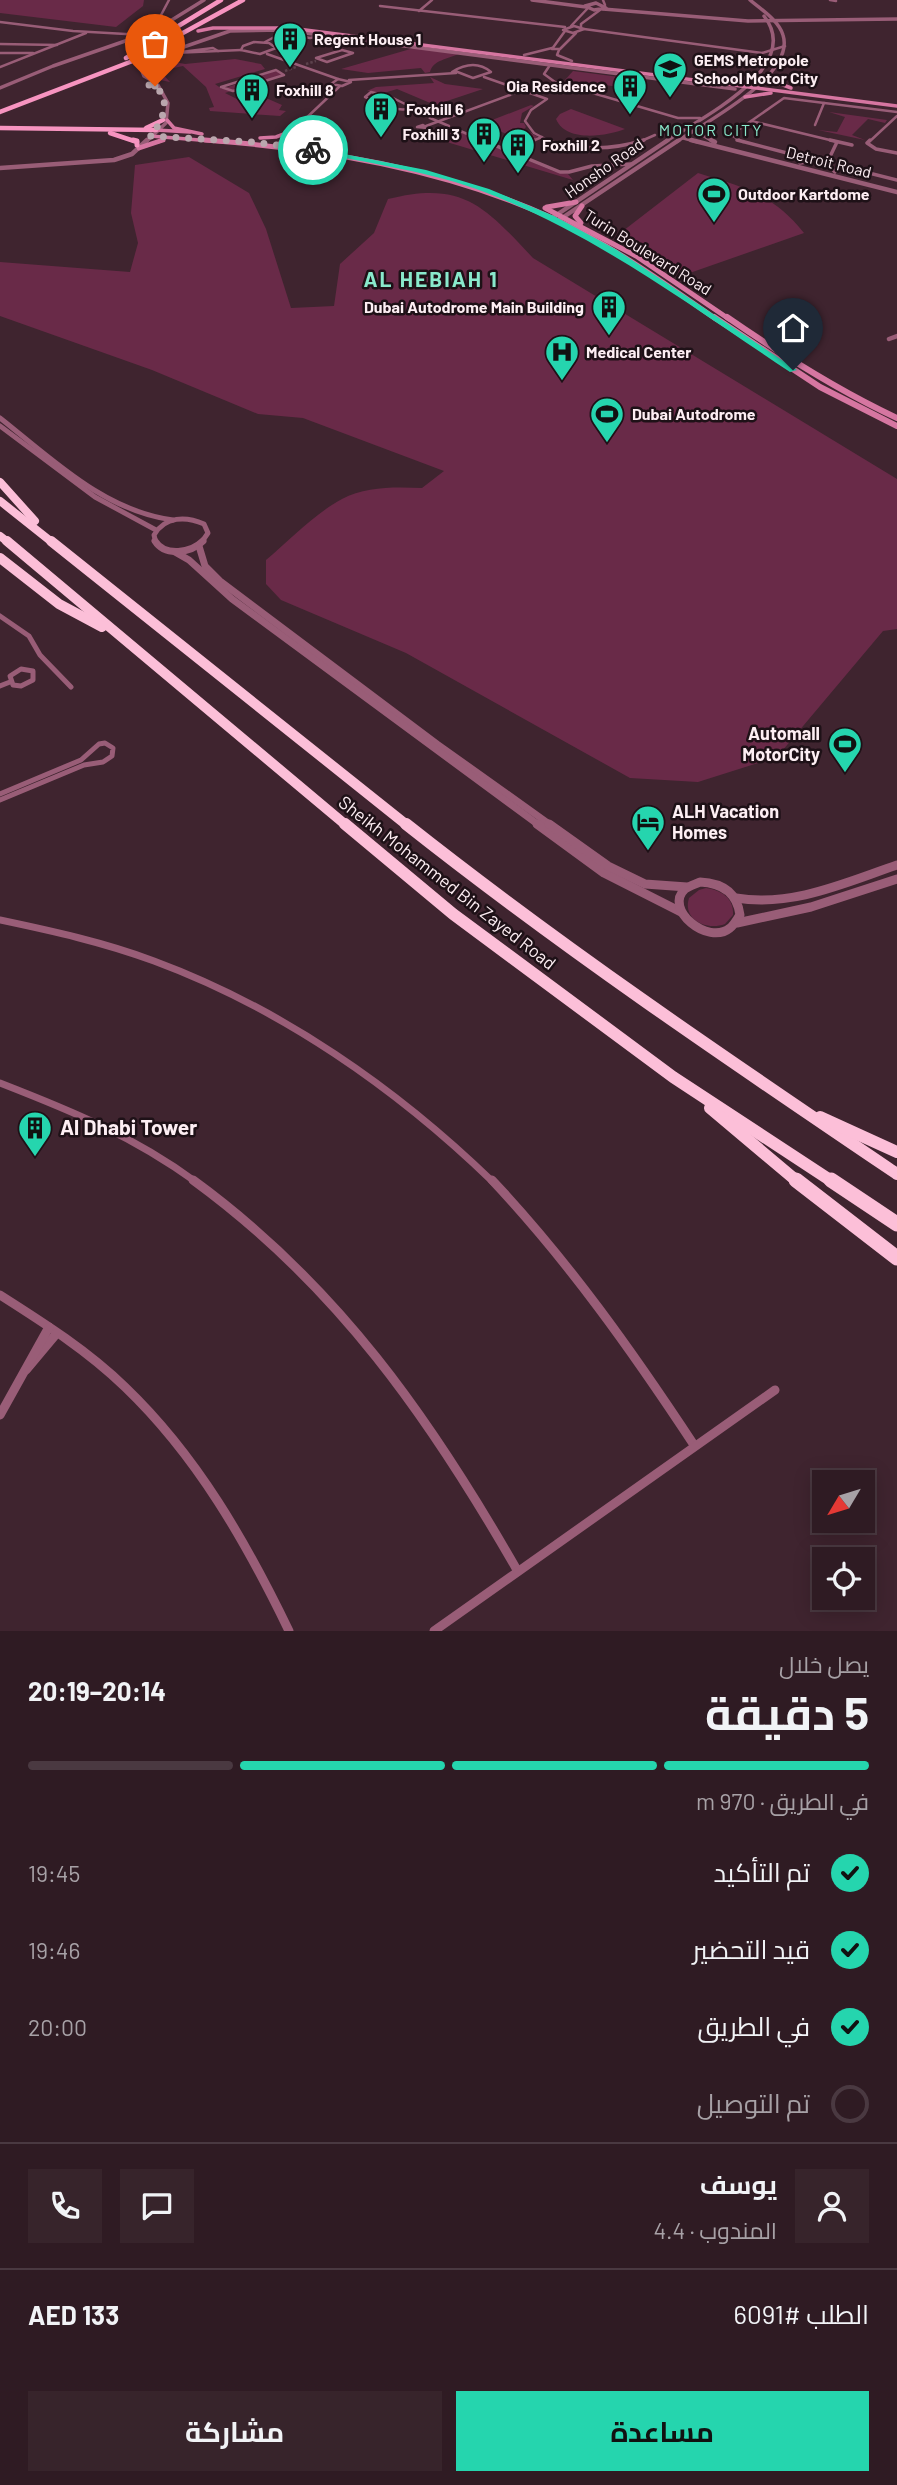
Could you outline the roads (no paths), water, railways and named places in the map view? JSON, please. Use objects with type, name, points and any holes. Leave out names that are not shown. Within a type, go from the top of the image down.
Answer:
[{"type":"highway","points":[[0,482],[45,534]]},
{"type":"highway","name":"Sheikh Mohammed Bin Zayed Road","points":[[0,501],[45,534],[485,887],[607,977],[897,1174]]},
{"type":"highway","name":"Sheikh Mohammed Bin Zayed Road","points":[[0,536],[443,906],[576,1008],[673,1077],[897,1224]]},
{"type":"highway","points":[[0,558],[59,604],[119,636]]},
{"type":"highway","points":[[673,1077],[798,1183],[897,1258]]},
{"type":"highway","points":[[792,1104],[897,1152]]},
{"type":"main road","points":[[128,60],[160,36],[220,0]]},
{"type":"main road","points":[[128,60],[234,0]]},
{"type":"main road","points":[[0,112],[128,60],[245,1]]},
{"type":"main road","points":[[0,106],[128,60],[156,53],[217,20],[245,1]]},
{"type":"main road","points":[[217,20],[227,27],[286,27],[722,81],[759,76]]},
{"type":"main road","points":[[154,30],[181,23]]},
{"type":"main road","points":[[198,31],[290,24],[897,104]]},
{"type":"main road","points":[[160,36],[166,26]]},
{"type":"main road","points":[[770,75],[778,83],[794,91]]},
{"type":"main road","points":[[722,81],[736,92]]},
{"type":"main road","points":[[745,97],[794,91]]},
{"type":"main road","points":[[0,130],[135,129],[154,126],[165,120],[174,128],[202,134]]},
{"type":"main road","points":[[135,129],[155,133]]},
{"type":"main road","points":[[0,130],[202,134]]},
{"type":"main road","points":[[254,138],[274,138],[289,132]]},
{"type":"main road","points":[[297,132],[296,139],[309,149]]},
{"type":"main road","points":[[110,133],[135,139],[138,147],[160,141],[191,138]]},
{"type":"main road","name":"Turin Boulevard Road","points":[[155,133],[191,138],[282,143]]},
{"type":"main road","name":"Turin Boulevard Road","points":[[202,134],[254,138],[424,171],[585,227],[621,247],[807,372],[849,396],[897,418]]},
{"type":"main road","name":"Turin Boulevard Road","points":[[309,149],[378,156],[462,178],[539,206],[601,243],[793,370],[844,401],[897,426]]},
{"type":"main road","points":[[352,157],[377,159],[378,156]]},
{"type":"main road","points":[[539,206],[559,207],[576,202]]},
{"type":"main road","points":[[582,206],[576,218],[585,227]]},
{"type":"main road","points":[[631,270],[639,268]]},
{"type":"main road","points":[[728,327],[740,327]]},
{"type":"main road","points":[[793,370],[802,374],[807,372]]},
{"type":"street","points":[[140,25],[159,18],[169,0]]},
{"type":"street","points":[[166,26],[204,0]]},
{"type":"street","points":[[419,11],[432,0]]},
{"type":"street","points":[[532,0],[772,20]]},
{"type":"street","points":[[553,0],[589,6]]},
{"type":"street","points":[[552,48],[565,29],[589,6],[602,0],[603,7]]},
{"type":"street","points":[[750,0],[779,16],[801,20]]},
{"type":"street","points":[[827,1],[836,1]]},
{"type":"street","points":[[744,2],[757,13],[772,20]]},
{"type":"street","points":[[380,6],[554,27],[576,33]]},
{"type":"street","points":[[582,30],[581,24],[603,7],[748,21],[766,24],[774,30]]},
{"type":"street","points":[[571,26],[596,32],[759,53],[772,52],[785,46],[782,29],[764,10]]},
{"type":"street","points":[[742,18],[757,13]]},
{"type":"street","points":[[748,21],[897,18]]},
{"type":"street","points":[[772,20],[774,30]]},
{"type":"street","points":[[782,29],[787,24],[801,20]]},
{"type":"street","points":[[0,22],[87,32],[145,35]]},
{"type":"street","points":[[0,88],[47,68],[138,38],[154,30]]},
{"type":"street","points":[[0,167],[114,160],[127,156],[155,133],[165,120],[168,103],[143,74],[144,69],[169,52],[232,31],[282,30],[485,56],[736,92],[745,97]]},
{"type":"street","points":[[572,61],[557,55],[576,33],[582,30]]},
{"type":"street","name":"Honsho Road","points":[[558,217],[736,92],[750,85],[759,76],[776,43],[774,30]]},
{"type":"street","points":[[0,67],[87,32]]},
{"type":"street","points":[[241,50],[246,44],[264,42],[282,33],[308,38],[323,36]]},
{"type":"street","points":[[118,34],[138,38]]},
{"type":"street","points":[[264,42],[276,47],[272,53]]},
{"type":"street","points":[[0,44],[59,45]]},
{"type":"street","name":"Honsho Road","points":[[558,217],[582,206],[760,86],[770,75],[785,46]]},
{"type":"street","points":[[218,51],[213,48],[173,53],[178,55],[234,50],[251,54],[272,53],[331,79],[350,81],[455,72],[468,78],[487,77],[547,99],[526,117],[530,129],[542,137],[573,146],[607,148],[636,144],[655,135]]},
{"type":"street","points":[[524,55],[552,48],[559,50]]},
{"type":"street","points":[[340,50],[353,53],[328,61],[318,60],[316,58],[340,50]]},
{"type":"street","points":[[0,53],[38,53]]},
{"type":"street","points":[[477,65],[485,56]]},
{"type":"street","points":[[296,67],[306,64]]},
{"type":"street","points":[[455,72],[460,66],[477,65],[491,69],[487,77]]},
{"type":"street","points":[[550,65],[544,74],[555,82],[678,118],[700,118]]},
{"type":"street","points":[[274,70],[283,71],[284,75],[233,91],[221,87],[274,70]]},
{"type":"street","points":[[331,79],[331,84],[336,87]]},
{"type":"street","points":[[282,143],[297,132],[336,87],[350,81]]},
{"type":"street","points":[[411,110],[411,105],[380,93],[371,92],[365,96],[395,110],[411,110],[416,113]]},
{"type":"street","points":[[411,131],[419,128],[418,126],[426,126],[510,95]]},
{"type":"street","points":[[810,159],[732,138],[733,134],[783,99],[897,114]]},
{"type":"street","points":[[815,125],[824,103]]},
{"type":"street","points":[[282,143],[303,117],[313,111]]},
{"type":"street","points":[[897,114],[862,146],[897,153]]},
{"type":"street","points":[[303,117],[309,118]]},
{"type":"street","points":[[430,118],[449,126]]},
{"type":"street","points":[[751,121],[852,145]]},
{"type":"street","points":[[707,122],[701,134],[714,144]]},
{"type":"street","points":[[458,130],[565,173],[572,174],[588,167],[614,169],[632,164]]},
{"type":"street","name":"Detroit Road","points":[[676,134],[897,190]]},
{"type":"street","points":[[508,150],[542,137]]},
{"type":"street","points":[[867,141],[876,149]]},
{"type":"street","points":[[835,172],[828,165],[837,142]]},
{"type":"street","points":[[670,147],[690,143],[714,144]]},
{"type":"street","name":"Detroit Road","points":[[714,144],[800,163],[897,190]]},
{"type":"street","points":[[800,163],[829,159]]},
{"type":"street","points":[[844,161],[841,165],[845,167],[895,179],[897,174]]},
{"type":"street","points":[[604,168],[611,173],[611,178]]},
{"type":"street","points":[[889,339],[897,336]]},
{"type":"street","points":[[0,418],[120,506],[152,519],[192,519],[204,524],[207,537],[199,546],[175,552]]},
{"type":"street","points":[[0,426],[95,497],[156,530]]},
{"type":"street","points":[[173,520],[156,530],[156,545],[190,560],[225,594],[613,880],[667,903],[681,912],[691,925],[707,932],[724,932],[737,923],[811,906],[897,879]]},
{"type":"street","points":[[199,546],[200,560],[226,586],[437,744],[608,866],[645,884],[687,887],[700,882],[715,883],[736,898],[740,907],[737,923]]},
{"type":"street","points":[[0,615],[29,636],[40,655],[71,687]]},
{"type":"street","points":[[0,686],[10,682]]},
{"type":"street","points":[[0,794],[44,778],[81,760],[99,744],[105,743],[113,748],[112,756],[108,759],[84,765],[0,800]]},
{"type":"street","points":[[736,898],[760,902],[792,899],[897,865]]},
{"type":"street","points":[[681,912],[680,896],[687,887]]},
{"type":"street","points":[[0,920],[34,925],[195,978],[314,1040],[392,1093],[470,1157],[545,1238],[622,1334],[694,1445]]},
{"type":"street","points":[[0,1083],[66,1106],[164,1157],[225,1202],[294,1262],[346,1316],[404,1389],[462,1474],[517,1570]]},
{"type":"street","points":[[0,1295],[93,1359],[122,1385],[177,1446],[229,1519],[289,1631]]},
{"type":"street","points":[[0,1415],[22,1374],[53,1330]]},
{"type":"street","points":[[434,1631],[775,1390]]},
{"type":"tunnel","points":[[306,64],[316,61]]},
{"type":"tunnel","points":[[285,71],[296,67]]},
{"type":"tunnel","points":[[510,95],[520,91]]},
{"type":"tunnel","points":[[420,114],[430,118]]},
{"type":"place","name":"Regent House 1","points":[[290,69]]},
{"type":"place","name":"GEMS Metropole School Motor City","points":[[670,99]]},
{"type":"place","name":"Oia Residence","points":[[630,116]]},
{"type":"place","name":"Foxhill 8","points":[[252,120]]},
{"type":"place","name":"Foxhill 6","points":[[381,139]]},
{"type":"place","name":"Foxhill 3","points":[[484,164]]},
{"type":"place","name":"Foxhill 2","points":[[518,175]]},
{"type":"place","name":"Outdoor Kartdome","points":[[714,224]]},
{"type":"place","name":"Dubai Autodrome Main Building","points":[[609,337]]},
{"type":"place","name":"Medical Center","points":[[562,382]]},
{"type":"place","name":"Dubai Autodrome","points":[[607,444]]},
{"type":"place","name":"Automall MotorCity","points":[[845,774]]},
{"type":"place","name":"ALH Vacation Homes","points":[[648,852]]},
{"type":"place","name":"Al Dhabi Tower","points":[[35,1158]]},
{"type":"district","name":"MOTOR CITY","points":[[711,130]]},
{"type":"district","name":"AL HEBIAH 1","points":[[431,280]]}]
